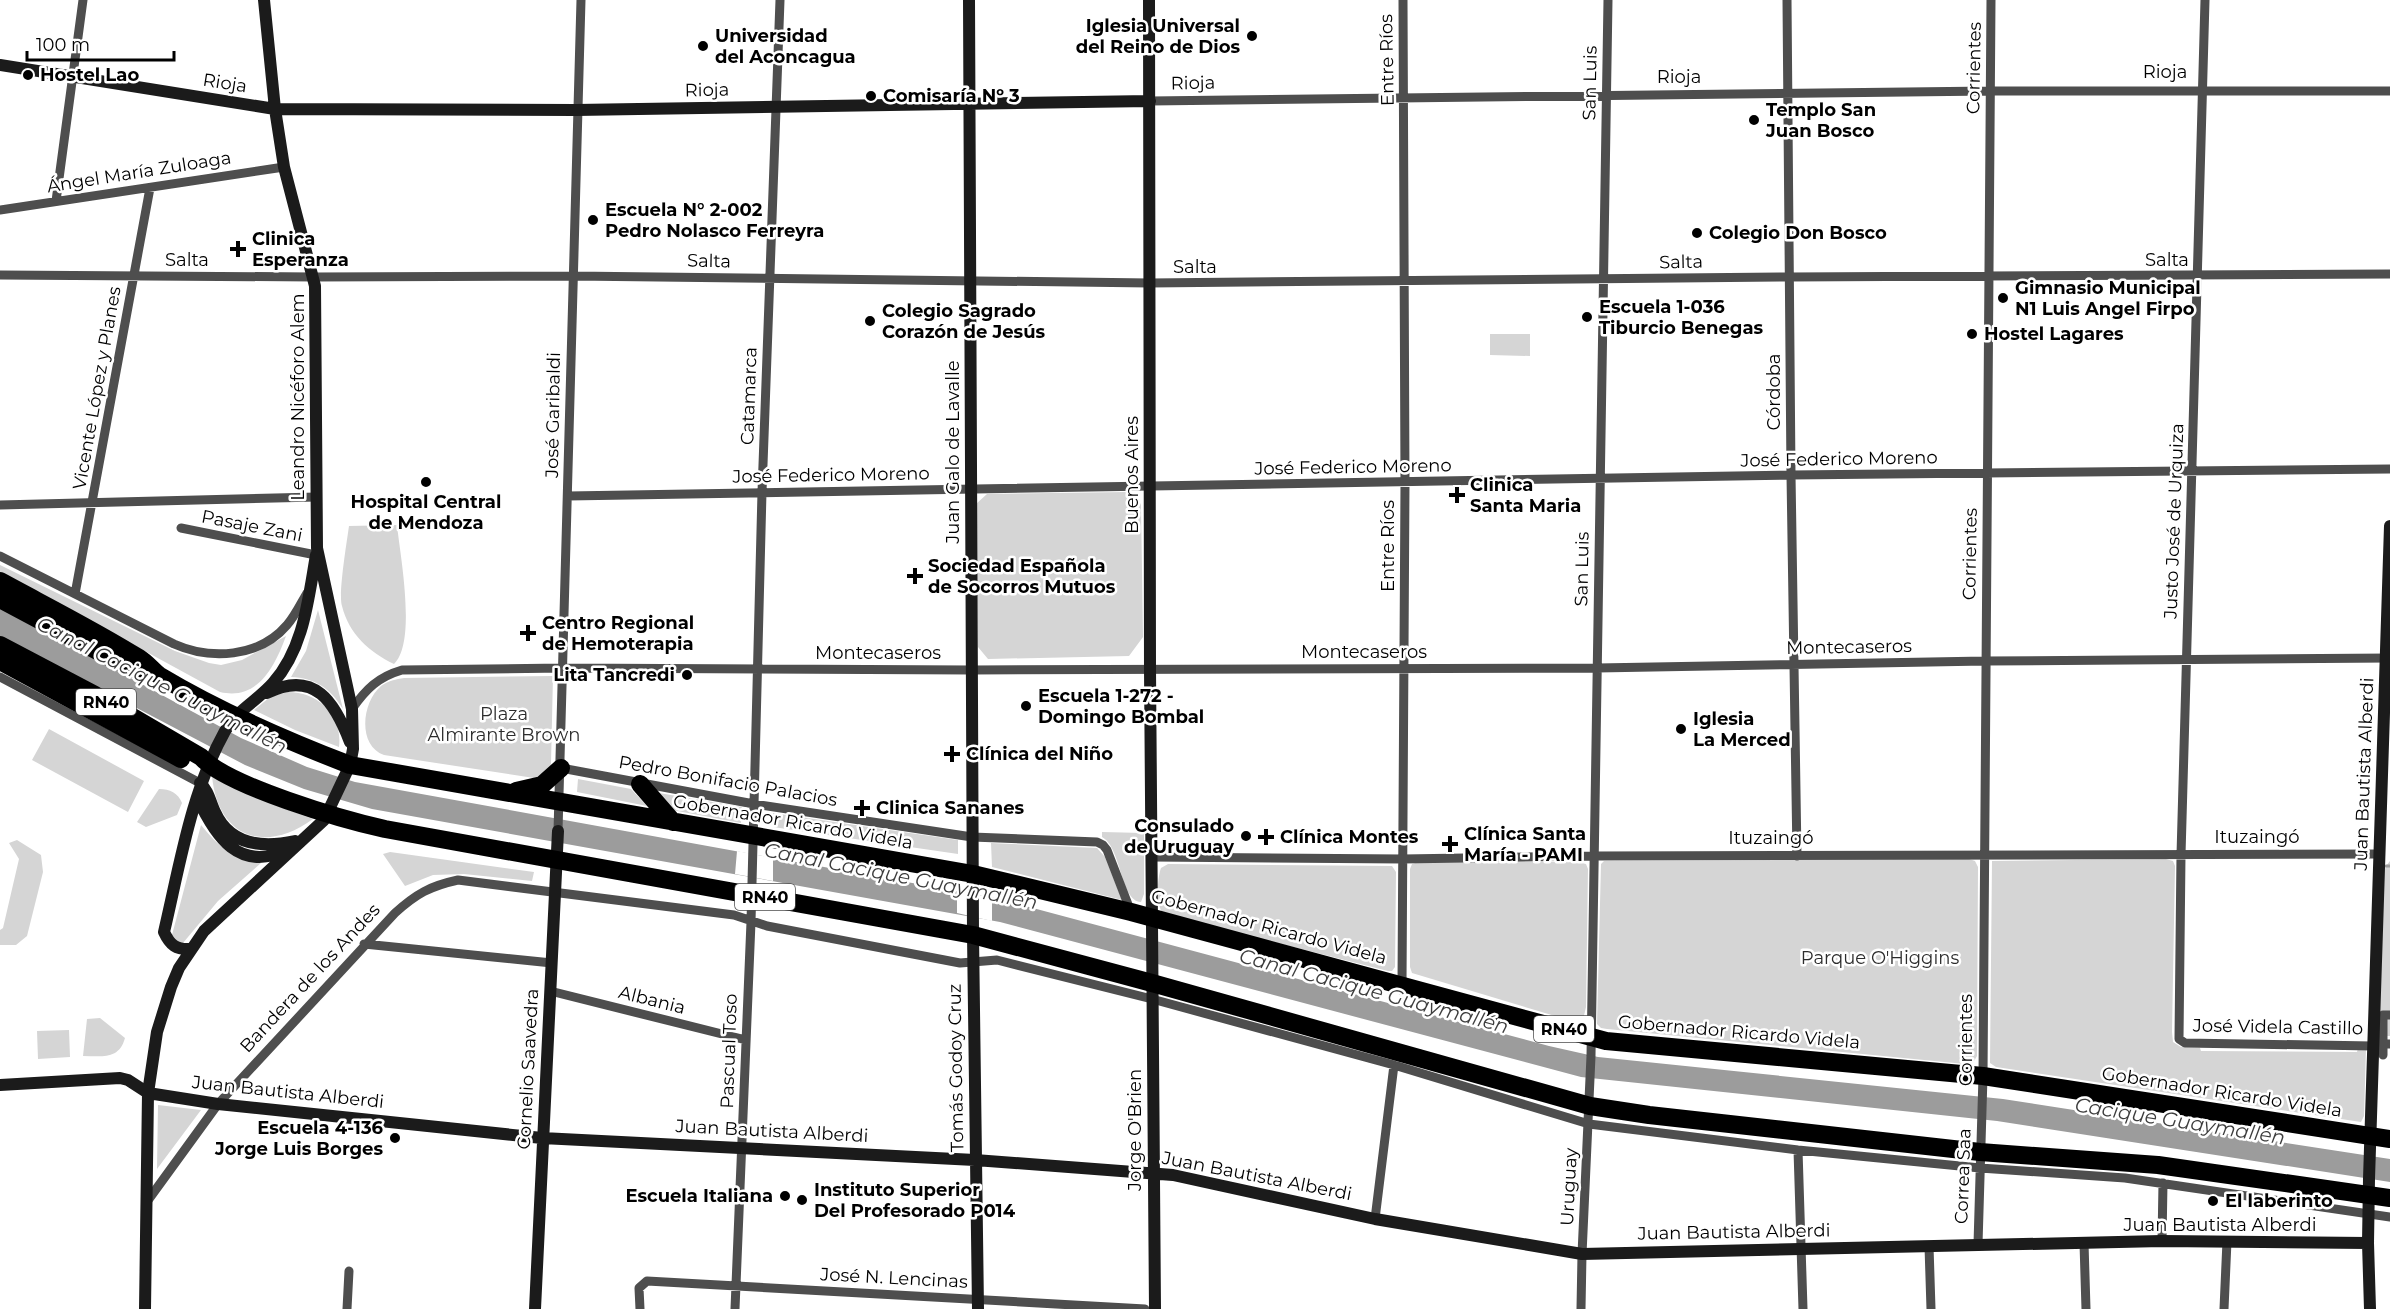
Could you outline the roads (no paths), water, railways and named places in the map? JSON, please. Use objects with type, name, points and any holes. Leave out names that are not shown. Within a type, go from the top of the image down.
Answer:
[{"type":"highway","name":"Gobernador Ricardo Videla","points":[[0,581],[142,660],[221,740],[256,788],[342,782],[505,793],[558,831],[752,886],[973,912],[1152,991],[1589,1115],[1628,1113],[1980,1160],[2369,1174],[2390,1198]]},
{"type":"highway","name":"Gobernador Ricardo Videla","points":[[0,599],[122,664],[139,671],[158,674]]},
{"type":"highway","name":"Gobernador Ricardo Videla","points":[[0,645],[94,695],[201,757],[221,740],[291,742],[342,782],[376,827],[432,839],[673,822],[753,845],[973,874],[1131,912],[1591,1037],[1621,1043],[1983,1076],[2390,1139]]},
{"type":"highway","name":"Gobernador Ricardo Videla","points":[[0,661],[150,744],[196,766],[221,740]]},
{"type":"highway","points":[[505,793],[542,785],[561,768]]},
{"type":"highway","points":[[640,784],[673,822]]},
{"type":"street","points":[[56,201],[83,0]]},
{"type":"street","name":"Leandro Nicéforo Alem","points":[[221,740],[254,700],[278,677],[293,652],[303,625],[316,552],[316,294],[314,277],[284,167],[275,109],[264,0]]},
{"type":"street","name":"José Garibaldi","points":[[558,831],[576,110],[581,0]]},
{"type":"street","name":"Catamarca","points":[[752,866],[762,492],[780,0]]},
{"type":"street","name":"Juan Galo de Lavalle","points":[[969,0],[973,912]]},
{"type":"street","name":"Buenos Aires","points":[[1149,0],[1152,951]]},
{"type":"street","name":"Entre Ríos","points":[[1402,984],[1405,482],[1403,0]]},
{"type":"street","name":"San Luis","points":[[1590,1066],[1608,0]]},
{"type":"street","name":"Córdoba","points":[[1787,0],[1797,856]]},
{"type":"street","name":"Corrientes","points":[[1982,1108],[1992,0]]},
{"type":"street","name":"Justo José de Urquiza","points":[[2182,1041],[2179,1039],[2178,1031],[2181,855],[2205,0]]},
{"type":"street","name":"Rioja","points":[[0,65],[275,109],[576,110],[1990,90],[2390,91]]},
{"type":"street","name":"Ángel María Zuloaga","points":[[0,210],[284,167]]},
{"type":"street","name":"Vicente López y Planes","points":[[75,594],[150,188]]},
{"type":"street","name":"Salta","points":[[0,275],[970,279],[1150,284],[1789,277],[2197,277],[2390,274]]},
{"type":"street","name":"José Federico Moreno","points":[[568,496],[1791,475],[2390,469]]},
{"type":"street","points":[[0,505],[316,497]]},
{"type":"street","name":"Juan Bautista Alberdi","points":[[2370,1309],[2368,1213],[2370,1136],[2382,1048],[2390,525]]},
{"type":"street","name":"Pasaje Zani","points":[[181,528],[316,552]]},
{"type":"street","name":"Leandro Nicéforo Alem","points":[[316,552],[352,708],[342,782]]},
{"type":"street","points":[[0,556],[75,594]]},
{"type":"street","name":"Leandro Nicéforo Alem","points":[[75,594],[174,644],[200,654],[232,654],[251,648],[275,636],[288,624],[310,588]]},
{"type":"street","name":"Montecaseros","points":[[352,708],[371,684],[402,670],[1597,668],[1985,661],[2388,658]]},
{"type":"street","points":[[0,677],[200,783],[207,792],[221,823],[240,839],[252,844],[269,846],[305,839]]},
{"type":"street","points":[[145,1309],[148,1093],[157,1032],[175,977],[191,949],[219,915],[305,839],[342,782],[337,710],[320,693],[298,686],[284,687],[254,700]]},
{"type":"street","points":[[191,949],[181,950],[174,947],[164,932],[200,783],[221,740]]},
{"type":"street","name":"Pedro Bonifacio Palacios","points":[[561,768],[754,804],[972,837],[1101,843],[1106,847],[1111,858],[1131,912]]},
{"type":"street","points":[[197,797],[215,832],[229,846],[243,854],[259,856],[280,853],[305,839]]},
{"type":"street","name":"Cornelio Saavedra","points":[[535,1309],[558,831]]},
{"type":"street","name":"Ituzaingó","points":[[1152,857],[1402,859],[1594,856],[2385,854]]},
{"type":"street","name":"Pascual Toso","points":[[735,1309],[752,866]]},
{"type":"street","name":"Bandera de los Andes","points":[[146,1203],[218,1104],[364,945],[422,891],[458,880],[475,880],[734,915],[751,922],[960,963],[997,960],[1152,991],[1394,1065],[1589,1115],[1798,1150],[1980,1160],[2125,1178],[2390,1217]]},
{"type":"street","name":"Tomás Godoy Cruz","points":[[973,912],[978,1304]]},
{"type":"street","points":[[364,945],[552,963]]},
{"type":"street","name":"Jorge O'Brien","points":[[1152,951],[1155,1309]]},
{"type":"street","name":"Albania","points":[[550,991],[746,1040]]},
{"type":"street","points":[[2382,1048],[2386,1025],[2383,1015],[2390,1015]]},
{"type":"street","name":"José Videla Castillo","points":[[2182,1041],[2382,1048]]},
{"type":"street","points":[[1375,1219],[1394,1065]]},
{"type":"street","name":"Uruguay","points":[[1581,1309],[1590,1066]]},
{"type":"street","name":"Juan Bautista Alberdi","points":[[0,1085],[120,1078],[128,1080],[148,1093],[218,1104],[542,1138],[975,1160],[1173,1175],[1375,1219],[1582,1254],[2162,1241],[2368,1243]]},
{"type":"street","name":"Correa Saa","points":[[1978,1244],[1982,1108]]},
{"type":"street","points":[[1798,1150],[1803,1309]]},
{"type":"street","points":[[2162,1241],[2163,1184]]},
{"type":"street","points":[[2224,1309],[2227,1241]]},
{"type":"street","points":[[2085,1243],[2086,1309]]},
{"type":"street","points":[[1929,1246],[1931,1309]]},
{"type":"street","points":[[347,1309],[350,1271]]},
{"type":"street","name":"José N. Lencinas","points":[[640,1309],[639,1288],[646,1281],[978,1304],[1145,1309]]},
{"type":"place","name":"Iglesia Universal del Reino de Dios","points":[[1252,36]]},
{"type":"place","name":"Universidad del Aconcagua","points":[[703,46]]},
{"type":"place","name":"Hostel Lao","points":[[28,75]]},
{"type":"place","name":"Comisaría Nº 3","points":[[871,96]]},
{"type":"place","name":"Templo San Juan Bosco","points":[[1754,120]]},
{"type":"place","name":"Escuela N° 2-002 Pedro Nolasco Ferreyra","points":[[593,220]]},
{"type":"place","name":"Colegio Don Bosco","points":[[1697,233]]},
{"type":"place","name":"Clinica Esperanza","points":[[238,249]]},
{"type":"place","name":"Gimnasio Municipal N1 Luis Angel Firpo","points":[[2003,298]]},
{"type":"place","name":"Escuela 1-036 Tiburcio Benegas","points":[[1587,317]]},
{"type":"place","name":"Colegio Sagrado Corazón de Jesús","points":[[870,321]]},
{"type":"place","name":"Hostel Lagares","points":[[1972,334]]},
{"type":"place","name":"Hospital Central de Mendoza","points":[[426,482]]},
{"type":"place","name":"Clinica Santa Maria","points":[[1457,495]]},
{"type":"place","name":"Sociedad Española de Socorros Mutuos","points":[[915,576]]},
{"type":"place","name":"Centro Regional de Hemoterapia","points":[[528,633]]},
{"type":"place","name":"Lita Tancredi","points":[[687,675]]},
{"type":"place","name":"Escuela 1-272 - Domingo Bombal","points":[[1026,706]]},
{"type":"place","name":"Iglesia La Merced","points":[[1681,729]]},
{"type":"place","name":"Clínica del Niño","points":[[952,754]]},
{"type":"place","name":"Clinica Sananes","points":[[862,808]]},
{"type":"place","name":"Consulado de Uruguay","points":[[1246,836]]},
{"type":"place","name":"Clínica Montes","points":[[1266,837]]},
{"type":"place","name":"Clínica Santa María - PAMI","points":[[1450,844]]},
{"type":"place","name":"Escuela 4-136 Jorge Luis Borges","points":[[395,1138]]},
{"type":"place","name":"Escuela Italiana","points":[[785,1196]]},
{"type":"place","name":"Instituto Superior Del Profesorado P014","points":[[802,1200]]},
{"type":"place","name":"El laberinto","points":[[2213,1201]]},
{"type":"water label","name":"Canal Cacique Guaymallén","points":[[162,685]]},
{"type":"water label","name":"Canal Cacique Guaymallén","points":[[901,876]]},
{"type":"water label","name":"Canal Cacique Guaymallén","points":[[1374,991]]},
{"type":"water label","name":"Cacique Guaymallén","points":[[2180,1121]]},
{"type":"park label","name":"Plaza Almirante Brown","points":[[504,724]]},
{"type":"park label","name":"Parque O'Higgins","points":[[1880,958]]}]
